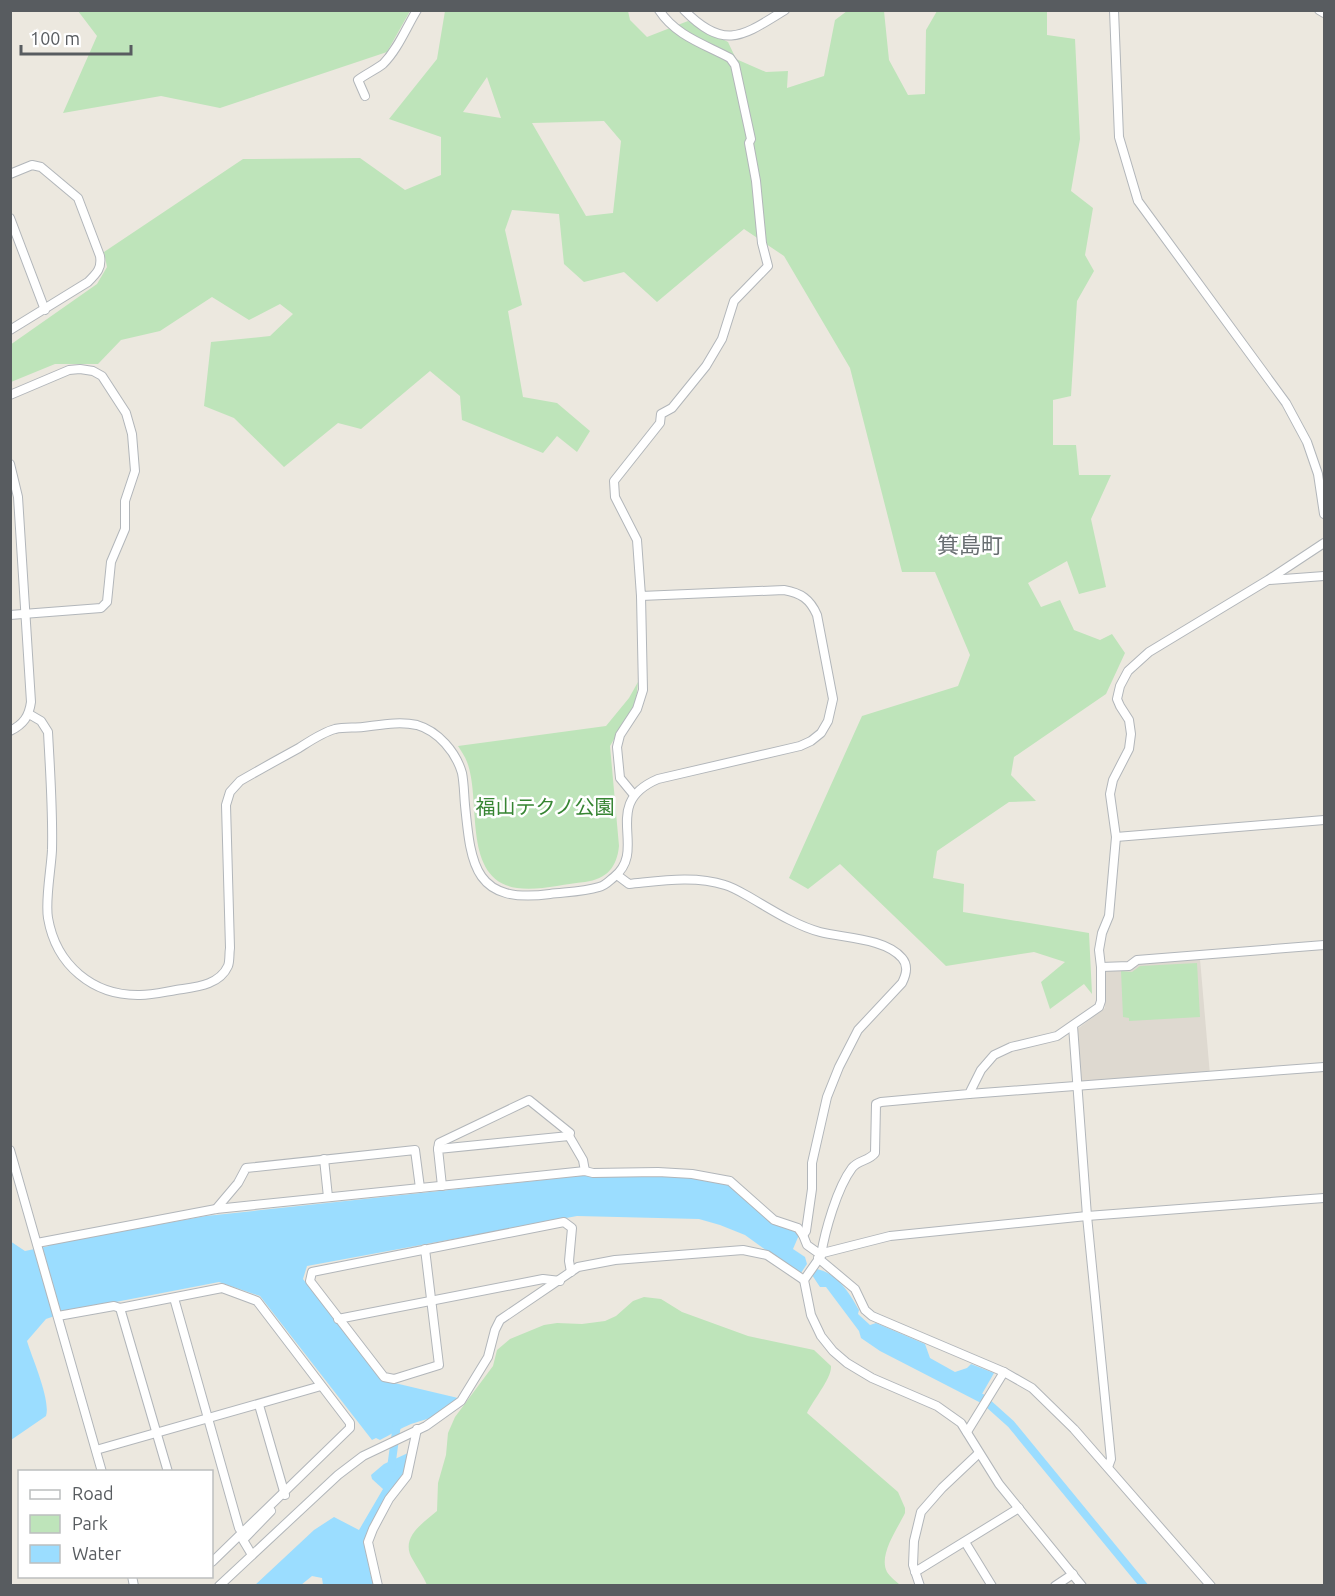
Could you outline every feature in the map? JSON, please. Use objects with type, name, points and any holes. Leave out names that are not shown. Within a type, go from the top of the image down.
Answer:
[{"type":"street","points":[[365,96],[358,80],[382,65],[417,10]]},
{"type":"street","points":[[634,795],[620,778],[617,747],[620,735],[637,708],[643,690],[641,596],[637,540],[615,497],[614,481],[660,423],[661,414],[672,408],[706,366],[722,339],[734,301],[768,266],[761,233],[756,181],[749,143],[751,139],[735,65],[730,58],[668,24],[659,10]]},
{"type":"street","points":[[684,10],[700,24],[729,37],[743,35],[785,10]]},
{"type":"street","points":[[1114,10],[1119,137],[1138,201],[1286,403],[1311,453],[1318,474],[1324,514]]},
{"type":"street","points":[[1319,10],[1324,13]]},
{"type":"street","points":[[10,174],[32,165],[41,167],[78,198],[101,264],[98,272],[88,282],[10,330]]},
{"type":"street","points":[[10,218],[45,310]]},
{"type":"street","points":[[10,395],[69,370],[93,371],[102,376],[126,413],[135,451],[135,471],[125,501],[125,529],[111,562],[106,602],[100,608],[10,615]]},
{"type":"street","points":[[10,464],[18,497],[31,702],[29,714],[20,726],[10,731]]},
{"type":"street","points":[[969,1094],[981,1070],[994,1055],[1011,1047],[1056,1036],[1099,1007],[1101,967],[1099,950],[1102,933],[1109,916],[1116,837],[1110,794],[1113,780],[1129,749],[1131,735],[1130,720],[1117,699],[1120,686],[1128,671],[1149,652],[1324,543]]},
{"type":"street","points":[[1268,580],[1324,576]]},
{"type":"street","points":[[29,714],[41,721],[48,732],[52,849],[48,917],[55,943],[70,968],[85,980],[103,989],[123,994],[142,996],[203,986],[221,975],[228,966],[230,948],[226,805],[230,792],[240,781],[334,729],[394,723],[417,725],[445,743],[462,773],[468,842],[472,861],[481,877],[492,887],[507,895],[526,897],[590,890],[603,886],[617,875],[627,859],[628,808],[634,795],[645,784],[800,746],[821,733],[828,721],[833,699],[816,615],[812,603],[798,592],[784,590],[641,596]]},
{"type":"street","points":[[1116,837],[1324,820]]},
{"type":"street","points":[[617,875],[629,884],[699,880],[726,885],[799,924],[820,932],[858,938],[892,950],[906,963],[906,974],[902,983],[858,1030],[848,1047],[827,1097],[812,1163],[811,1196],[806,1231],[803,1235]]},
{"type":"street","points":[[1101,967],[1129,966],[1137,960],[1324,945]]},
{"type":"street","points":[[1073,1026],[1111,1459],[1108,1467]]},
{"type":"street","points":[[804,1280],[820,1256],[828,1226],[851,1169],[875,1153],[876,1104],[969,1094],[1324,1067]]},
{"type":"street","points":[[442,1186],[439,1143],[529,1100],[570,1133],[569,1136],[583,1160],[585,1171]]},
{"type":"street","points":[[438,1149],[569,1136]]},
{"type":"street","points":[[10,1150],[101,1470]]},
{"type":"street","points":[[216,1209],[238,1184],[246,1168],[324,1159],[414,1150],[420,1188]]},
{"type":"street","points":[[324,1159],[328,1197]]},
{"type":"street","points":[[38,1245],[216,1209],[585,1171],[593,1173],[658,1172],[724,1179],[746,1193],[774,1220],[798,1228],[807,1245],[855,1289],[865,1310],[872,1316],[1004,1372],[1020,1380],[1043,1398],[1108,1467],[1212,1586]]},
{"type":"street","points":[[820,1256],[890,1236],[1088,1216],[1324,1198]]},
{"type":"street","points":[[425,1249],[439,1365],[394,1379],[384,1377],[310,1281],[312,1272],[425,1249],[564,1222],[572,1228],[568,1261],[571,1272]]},
{"type":"street","points":[[219,1586],[338,1475],[363,1456],[444,1415],[461,1401],[488,1357],[500,1320],[578,1267],[604,1262],[743,1250],[767,1255],[804,1280],[811,1315],[821,1336],[833,1352],[872,1378],[937,1406],[961,1423],[978,1454],[999,1484],[1082,1586]]},
{"type":"street","points":[[339,1319],[543,1279],[560,1281]]},
{"type":"street","points":[[58,1316],[114,1306],[120,1308],[222,1288],[257,1301],[350,1423],[350,1428],[213,1561]]},
{"type":"street","points":[[174,1298],[242,1532]]},
{"type":"street","points":[[120,1308],[167,1470]]},
{"type":"street","points":[[967,1432],[1004,1372]]},
{"type":"street","points":[[96,1450],[321,1386]]},
{"type":"street","points":[[252,1555],[243,1540],[285,1495],[259,1405]]},
{"type":"street","points":[[378,1586],[369,1542],[373,1529],[389,1499],[407,1476],[413,1431]]},
{"type":"street","points":[[920,1586],[913,1564],[914,1541],[921,1512],[942,1488],[978,1454]]},
{"type":"street","points":[[915,1572],[1019,1508]]},
{"type":"street","points":[[965,1542],[992,1586]]},
{"type":"street","points":[[1055,1586],[1073,1574]]},
{"type":"shaded area","points":[[1200,959],[1210,1075],[1081,1083],[1076,1030],[1105,1008],[1106,968],[1131,969],[1140,964]]},
{"type":"green space","points":[[78,11],[410,11],[387,52],[220,108],[161,96],[63,113],[97,36]]},
{"type":"green space","points":[[445,11],[628,11],[630,20],[647,37],[688,21],[728,42],[736,59],[766,72],[788,71],[787,88],[824,76],[835,20],[847,11],[884,11],[889,60],[908,95],[925,94],[926,30],[937,11],[1047,11],[1047,35],[1075,39],[1080,139],[1071,191],[1093,208],[1085,255],[1094,271],[1077,301],[1071,396],[1053,400],[1053,445],[1076,445],[1079,475],[1111,475],[1091,519],[1106,587],[1079,594],[1067,561],[1028,583],[1041,607],[1060,600],[1074,630],[1100,640],[1112,634],[1125,653],[1106,694],[1014,757],[1011,775],[1036,801],[1009,802],[937,851],[933,878],[964,884],[963,912],[1089,933],[1092,994],[1084,984],[1050,1009],[1041,982],[1065,962],[1034,952],[946,966],[840,864],[808,889],[789,878],[862,716],[958,686],[970,655],[935,572],[902,572],[850,368],[784,256],[744,229],[657,302],[624,272],[584,282],[564,264],[559,214],[512,210],[505,230],[522,305],[508,311],[523,397],[557,403],[590,431],[577,452],[557,436],[543,453],[462,420],[460,396],[430,371],[361,429],[338,423],[284,467],[234,418],[204,406],[211,342],[270,336],[293,314],[280,304],[249,320],[212,297],[160,331],[121,340],[98,364],[55,364],[11,382],[10,345],[97,284],[107,267],[104,252],[243,159],[360,158],[405,190],[441,175],[441,137],[389,119],[437,59]],"holes":[[[487,77],[501,118],[463,112]],[[604,121],[621,141],[613,213],[586,216],[532,123]]]},
{"type":"green space","name":"福山テクノ公園","points":[[638,682],[636,702],[610,746],[619,846],[616,860],[610,871],[593,880],[534,889],[517,888],[499,882],[488,870],[481,855],[471,778],[466,760],[458,746],[606,726],[629,698]]},
{"type":"green space","points":[[1197,963],[1200,1017],[1129,1021],[1129,1018],[1123,1017],[1121,971],[1132,972],[1140,966]]},
{"type":"green space","points":[[644,1297],[661,1299],[682,1312],[748,1336],[814,1350],[831,1366],[825,1383],[807,1413],[898,1492],[905,1513],[890,1542],[885,1565],[888,1574],[900,1585],[427,1585],[409,1552],[410,1538],[419,1526],[437,1511],[438,1483],[446,1455],[448,1433],[455,1417],[493,1366],[497,1350],[510,1339],[544,1325],[605,1321],[616,1316],[633,1301]]},
{"type":"water","points":[[589,1175],[665,1175],[728,1182],[776,1224],[796,1230],[799,1235],[793,1249],[805,1257],[807,1264],[801,1273],[796,1272],[745,1235],[699,1219],[577,1216],[307,1266],[303,1279],[382,1380],[458,1398],[437,1415],[407,1426],[380,1440],[376,1438],[372,1440],[260,1296],[219,1282],[69,1311],[46,1319],[27,1341],[44,1390],[46,1416],[11,1440],[10,1241],[25,1251],[50,1244],[206,1216]]},
{"type":"water","points":[[816,1269],[830,1274],[842,1285],[859,1310],[858,1314],[870,1325],[876,1323],[925,1344],[930,1358],[955,1372],[971,1364],[994,1373],[982,1394],[985,1397],[981,1403],[880,1351],[861,1338],[859,1331],[826,1287],[820,1287],[812,1275]]},
{"type":"water","points":[[408,1453],[404,1472],[385,1498],[367,1535],[365,1548],[373,1585],[323,1585],[322,1578],[312,1576],[301,1585],[254,1586],[314,1530],[334,1517],[359,1530],[383,1489],[372,1479],[371,1475],[384,1464]]},
{"type":"waterway","points":[[982,1398],[1011,1424],[1144,1586]]},
{"type":"waterway","points":[[391,1468],[397,1424]]},
{"type":"district","name":"箕島町","points":[[970,545]]}]
